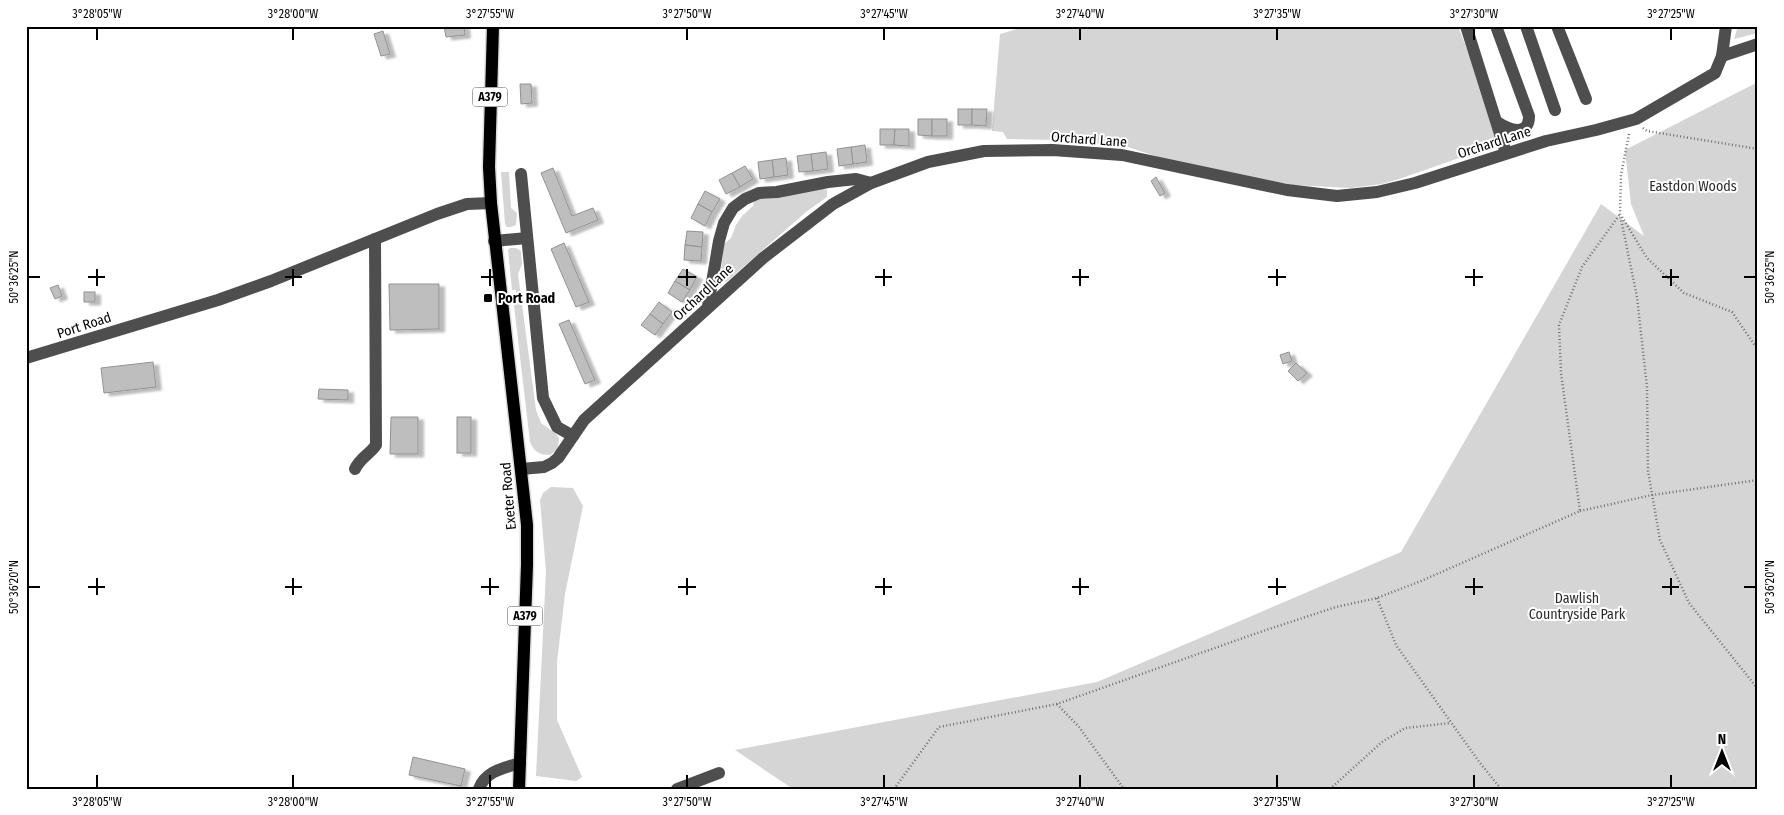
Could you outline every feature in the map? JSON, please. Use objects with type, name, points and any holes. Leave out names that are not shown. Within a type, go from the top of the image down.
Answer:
[{"type":"main road","name":"A379","points":[[491,203],[489,167],[492,26]]},
{"type":"main road","name":"Exeter Road","points":[[491,203],[527,525],[520,789]]},
{"type":"street","points":[[1466,26],[1506,154]]},
{"type":"street","points":[[1496,26],[1529,116],[1529,123],[1525,128],[1518,130],[1497,122]]},
{"type":"street","points":[[1526,26],[1555,110]]},
{"type":"street","points":[[1557,26],[1586,99]]},
{"type":"street","points":[[1726,26],[1722,56],[1758,44]]},
{"type":"street","name":"Orchard Lane","points":[[522,468],[544,467],[558,458],[584,420],[763,258],[833,204],[871,183],[928,162],[984,151],[1054,150],[1110,153],[1287,190],[1337,196],[1377,192],[1415,183],[1546,142],[1634,119],[1715,73],[1722,56]]},
{"type":"street","points":[[522,174],[543,398],[557,427],[573,436]]},
{"type":"street","points":[[708,306],[719,241],[724,222],[733,208],[745,199],[759,193],[777,192],[828,182],[856,179],[871,183]]},
{"type":"street","name":"Port Road","points":[[26,358],[218,300],[467,204],[491,203]]},
{"type":"street","points":[[494,241],[527,238]]},
{"type":"street","points":[[355,469],[358,461],[376,445],[375,239]]},
{"type":"street","points":[[479,789],[486,776],[520,763]]},
{"type":"street","points":[[677,789],[719,773]]},
{"type":"path","points":[[1634,119],[1646,132],[1758,150]]},
{"type":"path","points":[[1634,119],[1622,175],[1620,214],[1637,297],[1647,387],[1648,471],[1660,540],[1689,603],[1758,689]]},
{"type":"path","points":[[1620,214],[1647,258],[1684,293],[1732,312],[1758,350]]},
{"type":"path","points":[[1580,511],[1561,373],[1559,325],[1582,267],[1620,214]]},
{"type":"path","points":[[894,789],[939,727],[1058,704],[1336,607],[1377,598],[1421,581],[1580,511],[1652,495],[1758,480]]},
{"type":"path","points":[[1377,598],[1396,645],[1480,763],[1501,789]]},
{"type":"path","points":[[1058,704],[1079,727],[1124,789]]},
{"type":"path","points":[[1330,789],[1382,742],[1405,728],[1452,723]]},
{"type":"green space","points":[[1028,26],[1458,26],[1483,91],[1497,141],[1465,156],[1399,179],[1382,184],[1351,188],[1292,185],[1164,159],[1125,146],[1062,140],[1007,139],[1003,132],[992,131],[1000,34]]},
{"type":"green space","points":[[1738,26],[1758,26],[1758,33],[1734,39]]},
{"type":"green space","name":"Dawlish Countryside Park","points":[[1758,82],[1758,789],[793,789],[735,750],[1097,682],[1401,552],[1601,204],[1644,236],[1631,204],[1625,150]]},
{"type":"green space","points":[[501,172],[509,172],[511,208],[517,213],[516,225],[511,227],[507,227],[505,224]]},
{"type":"green space","points":[[827,190],[827,197],[806,212],[726,282],[720,280],[724,244],[731,238],[736,225],[742,216],[753,206],[755,199]]},
{"type":"green space","points":[[516,248],[521,251],[522,264],[518,274],[536,410],[541,423],[559,438],[558,449],[550,455],[538,452],[530,442],[513,297],[516,296],[516,290],[512,290],[508,250]]},
{"type":"green space","points":[[551,487],[573,488],[583,506],[565,594],[557,662],[557,720],[582,777],[576,781],[536,776],[546,571],[540,500],[543,493]]},
{"type":"building","points":[[444,26],[464,26],[465,35],[446,37]]},
{"type":"building","points":[[383,31],[390,54],[381,56],[374,34]]},
{"type":"building","points":[[520,84],[531,84],[532,103],[521,104]]},
{"type":"building","points":[[958,109],[972,109],[972,125],[958,125]]},
{"type":"building","points":[[972,109],[987,109],[986,126],[972,125]]},
{"type":"building","points":[[918,119],[932,119],[932,136],[918,135]]},
{"type":"building","points":[[932,119],[947,119],[947,136],[932,136]]},
{"type":"building","points":[[880,129],[895,129],[894,145],[880,145]]},
{"type":"building","points":[[895,129],[909,129],[909,146],[894,145]]},
{"type":"building","points":[[865,145],[867,162],[853,164],[851,147]]},
{"type":"building","points":[[851,147],[853,164],[839,166],[837,149]]},
{"type":"building","points":[[826,152],[828,169],[813,171],[811,154]]},
{"type":"building","points":[[811,154],[813,171],[799,172],[797,156]]},
{"type":"building","points":[[786,158],[788,175],[774,177],[772,160]]},
{"type":"building","points":[[772,160],[774,177],[760,179],[758,162]]},
{"type":"building","points":[[745,166],[753,179],[740,187],[732,173]]},
{"type":"building","points":[[553,168],[572,216],[593,208],[598,220],[566,233],[541,173]]},
{"type":"building","points":[[732,173],[740,187],[726,194],[719,180]]},
{"type":"building","points":[[1156,177],[1165,193],[1160,196],[1151,181]]},
{"type":"building","points":[[705,191],[720,199],[712,212],[698,204]]},
{"type":"building","points":[[698,204],[712,212],[705,226],[691,218]]},
{"type":"building","points":[[687,231],[703,232],[702,247],[685,245]]},
{"type":"building","points":[[564,243],[589,302],[576,307],[551,249]]},
{"type":"building","points":[[685,245],[702,247],[701,261],[684,260]]},
{"type":"building","points":[[683,269],[697,277],[690,290],[675,281]]},
{"type":"building","points":[[675,281],[690,290],[682,302],[668,293]]},
{"type":"building","points":[[389,284],[439,284],[439,329],[390,330]]},
{"type":"building","points":[[58,285],[62,296],[55,299],[50,288]]},
{"type":"building","points":[[84,292],[95,292],[95,302],[84,302]]},
{"type":"building","points":[[659,302],[672,312],[663,324],[650,314]]},
{"type":"building","points":[[650,314],[663,324],[655,335],[641,325]]},
{"type":"building","points":[[569,320],[595,380],[585,384],[559,324]]},
{"type":"building","points":[[1289,352],[1292,361],[1283,364],[1280,355]]},
{"type":"building","points":[[153,362],[156,387],[104,393],[101,368]]},
{"type":"building","points":[[1296,363],[1307,373],[1298,381],[1288,371]]},
{"type":"building","points":[[319,389],[348,390],[348,400],[318,399]]},
{"type":"building","points":[[391,417],[418,417],[418,454],[390,454]]},
{"type":"building","points":[[457,417],[471,417],[471,453],[457,453]]},
{"type":"building","points":[[413,757],[465,769],[461,786],[409,775]]},
{"type":"place","name":"Port Road","points":[[488,298]]},
{"type":"park label","name":"Eastdon Woods","points":[[1693,186]]}]
